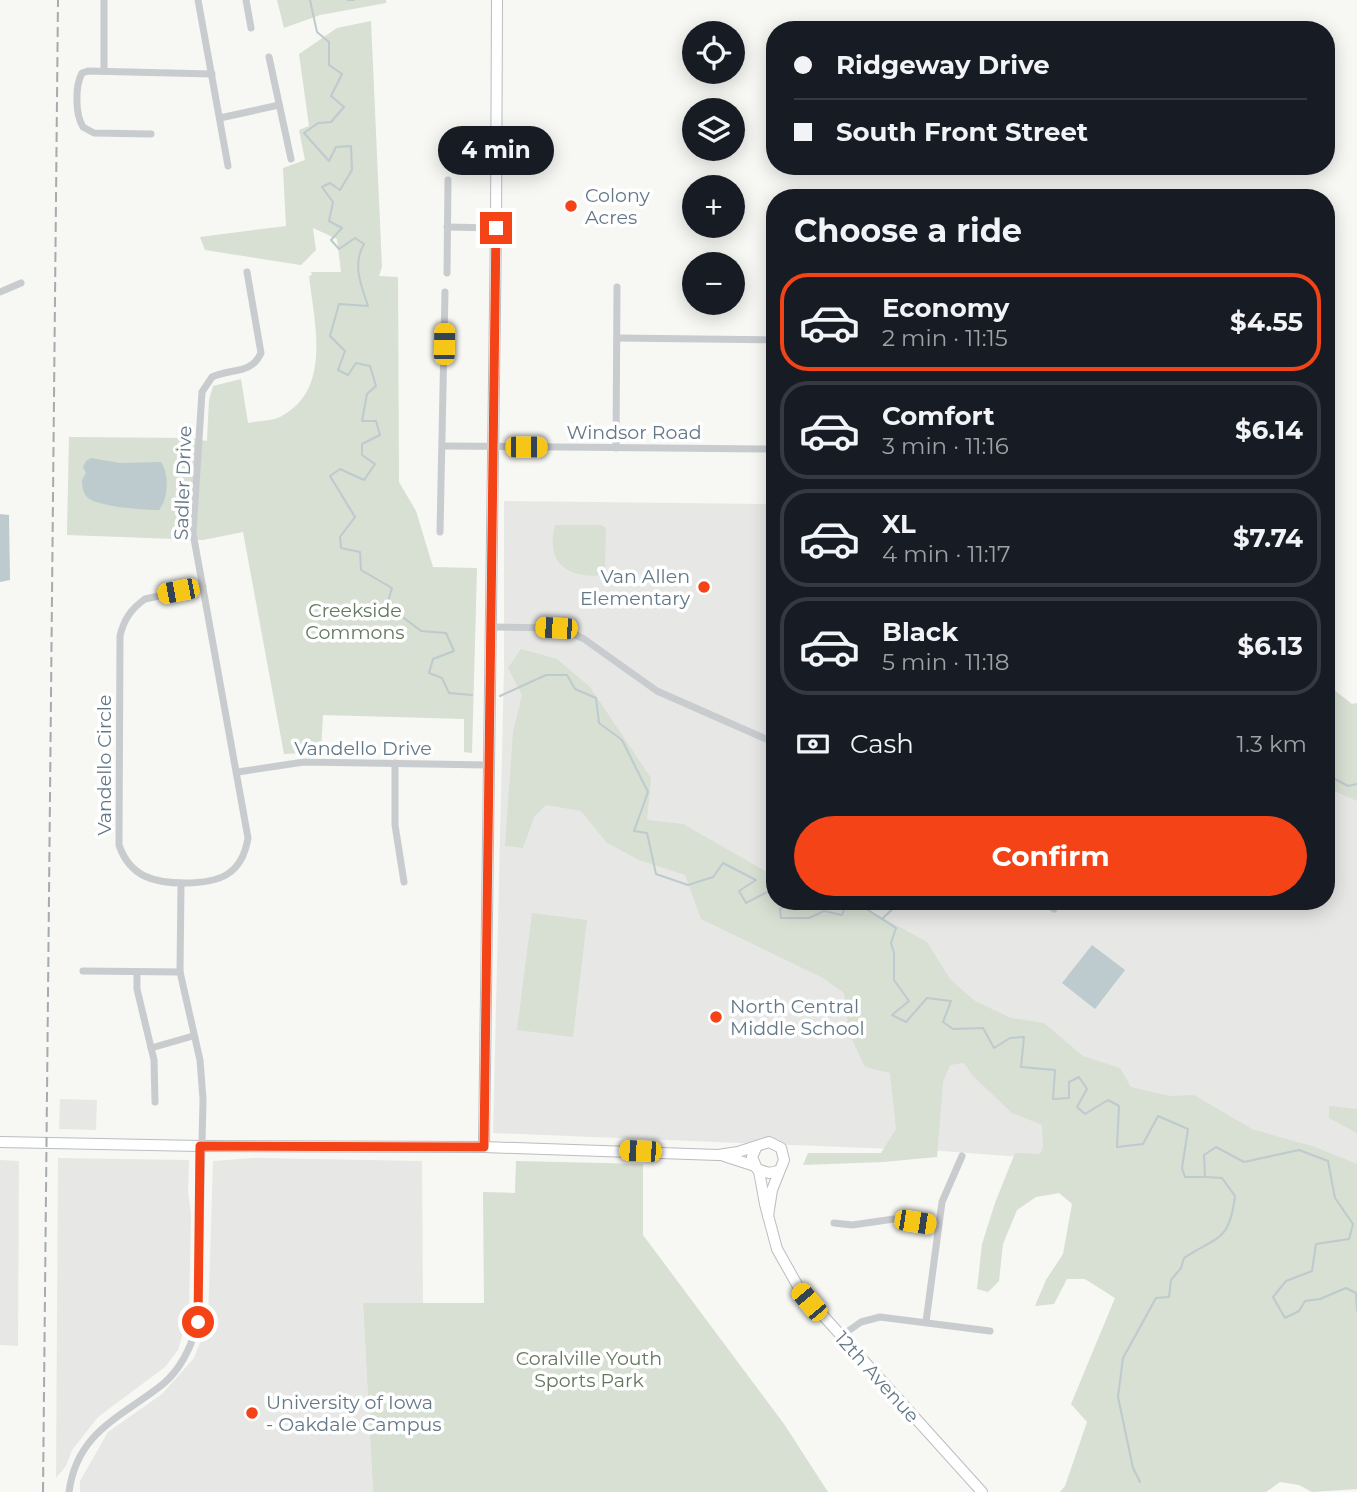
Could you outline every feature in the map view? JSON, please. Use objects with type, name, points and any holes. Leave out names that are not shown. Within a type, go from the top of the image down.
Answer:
[{"type":"street","points":[[104,0],[104,71]]},
{"type":"street","points":[[198,0],[228,166]]},
{"type":"street","points":[[246,0],[251,28]]},
{"type":"street","points":[[484,1147],[492,627],[497,0]]},
{"type":"street","points":[[269,57],[291,159]]},
{"type":"street","points":[[150,134],[94,133],[83,128],[78,116],[79,77],[88,71],[212,74]]},
{"type":"street","points":[[219,117],[279,105]]},
{"type":"street","points":[[447,180],[447,273]]},
{"type":"street","points":[[447,227],[496,228]]},
{"type":"street","name":"Sadler Drive","points":[[238,772],[193,525],[202,392],[212,377],[246,370],[257,361],[261,353],[247,272]]},
{"type":"street","points":[[0,292],[21,283]]},
{"type":"street","points":[[616,448],[617,287]]},
{"type":"street","points":[[440,532],[446,292]]},
{"type":"street","points":[[617,338],[766,340]]},
{"type":"street","name":"Windsor Road","points":[[443,446],[766,449]]},
{"type":"street","name":"Vandello Circle","points":[[203,586],[145,599],[131,611],[122,626],[120,845],[127,862],[141,876],[158,882],[204,883],[219,879],[233,870],[244,855],[248,838],[238,772]]},
{"type":"street","points":[[492,627],[556,628],[570,632],[657,691],[766,739]]},
{"type":"street","name":"Vandello Drive","points":[[238,772],[304,762],[489,765]]},
{"type":"street","points":[[396,763],[395,825],[404,882]]},
{"type":"street","points":[[69,1492],[73,1474],[91,1441],[110,1420],[164,1383],[180,1365],[194,1336],[200,1306],[202,1099],[200,1060],[180,972],[181,883]]},
{"type":"street","points":[[83,971],[180,972]]},
{"type":"street","points":[[137,972],[137,989],[151,1048],[155,1102]]},
{"type":"street","points":[[151,1048],[193,1036]]},
{"type":"street","points":[[0,1142],[484,1147],[718,1155],[756,1148],[769,1142],[781,1148],[784,1160],[778,1171],[769,1174],[718,1155]]},
{"type":"street","points":[[756,1148],[752,1157],[757,1168]]},
{"type":"street","points":[[926,1322],[942,1202],[962,1156]]},
{"type":"street","name":"12th Avenue","points":[[757,1168],[777,1249],[790,1276],[982,1492]]},
{"type":"street","name":"12th Avenue","points":[[768,1216],[778,1171]]},
{"type":"street","points":[[834,1223],[852,1225],[894,1219],[938,1225]]},
{"type":"street","points":[[841,1336],[852,1326],[869,1318],[880,1317],[990,1331]]},
{"type":"shaded area","points":[[91,458],[120,463],[161,462],[167,486],[165,499],[159,510],[120,507],[91,500],[84,493],[82,480],[86,473],[83,467]]},
{"type":"shaded area","points":[[504,501],[766,504],[766,910],[1335,910],[1335,708],[1357,707],[1357,1166],[1196,1170],[941,1151],[493,1133],[504,669]]},
{"type":"shaded area","points":[[0,514],[9,515],[10,580],[0,582]]},
{"type":"shaded area","points":[[1092,945],[1125,970],[1095,1009],[1062,983]]},
{"type":"shaded area","points":[[60,1099],[97,1100],[96,1130],[59,1129]]},
{"type":"shaded area","points":[[58,1158],[189,1160],[188,1192],[191,1214],[189,1312],[178,1350],[165,1367],[98,1417],[72,1450],[66,1466],[56,1478]]},
{"type":"shaded area","points":[[254,1158],[422,1161],[423,1303],[363,1304],[373,1492],[80,1492],[80,1481],[108,1432],[162,1394],[194,1358],[208,1322],[213,1161]]},
{"type":"shaded area","points":[[0,1160],[19,1161],[18,1346],[0,1345]]},
{"type":"green space","points":[[277,0],[386,0],[386,3],[320,15],[284,28]]},
{"type":"green space","name":"Creekside Commons","points":[[371,21],[382,267],[379,276],[398,277],[399,482],[416,511],[433,567],[477,568],[472,753],[464,752],[464,719],[323,715],[321,752],[284,754],[243,532],[203,540],[67,535],[69,437],[189,438],[207,441],[209,400],[213,386],[241,379],[248,423],[280,417],[297,405],[308,390],[314,373],[316,354],[309,276],[312,275],[311,272],[341,272],[337,239],[313,228],[316,250],[301,265],[205,250],[200,237],[286,226],[283,168],[305,160],[299,130],[309,126],[299,54],[337,28]]},
{"type":"green space","points":[[555,525],[601,525],[606,528],[605,575],[580,574],[562,566],[553,550]]},
{"type":"green space","points":[[521,649],[557,659],[590,687],[651,778],[647,820],[683,824],[766,871],[766,910],[868,910],[927,942],[950,979],[975,1001],[1011,1018],[1044,1023],[1083,1056],[1120,1068],[1131,1087],[1170,1096],[1194,1095],[1252,1129],[1315,1147],[1357,1164],[1357,1489],[1312,1492],[1299,1485],[1280,1482],[1266,1492],[1060,1492],[1065,1486],[1087,1422],[1071,1404],[1115,1298],[1085,1279],[1067,1279],[1054,1304],[1035,1306],[1046,1280],[1063,1254],[1072,1204],[1059,1193],[1036,1197],[1017,1210],[1003,1244],[999,1281],[988,1292],[977,1289],[982,1244],[995,1203],[1015,1153],[1040,1154],[1043,1147],[1042,1125],[1012,1113],[972,1075],[964,1063],[950,1065],[943,1082],[937,1157],[803,1165],[808,1153],[881,1153],[896,1129],[890,1073],[865,1067],[849,1033],[844,993],[823,978],[701,919],[685,875],[639,860],[607,843],[581,811],[546,805],[534,817],[523,848],[505,846],[513,732],[522,695],[508,668]]},
{"type":"green space","points":[[1335,691],[1352,704],[1357,703],[1357,801],[1335,791]]},
{"type":"green space","points":[[532,913],[587,920],[573,1037],[517,1030]]},
{"type":"green space","points":[[1329,1106],[1357,1109],[1357,1133],[1329,1118]]},
{"type":"green space","name":"Coralville Youth Sports Park","points":[[516,1161],[643,1164],[643,1235],[784,1424],[828,1492],[373,1492],[363,1303],[484,1303],[483,1192],[515,1193]]},
{"type":"waterway","points":[[310,0],[317,32],[329,42],[329,65],[342,74],[331,96],[344,107],[331,122],[318,123],[304,133],[329,161],[336,147],[351,146],[352,170],[340,190],[330,183],[322,187],[333,202],[329,221],[342,228],[331,240],[339,249],[355,238],[364,244],[358,267],[368,306],[339,304],[330,336],[345,351],[338,370],[348,375],[356,363],[370,366],[376,386],[367,394],[362,421],[376,421],[380,435],[362,444],[362,455],[375,464],[364,480],[340,469],[330,476],[355,517],[340,537],[341,548],[360,552],[361,570],[392,588],[387,605],[421,631],[446,633],[454,651],[433,659],[429,673],[442,678],[449,693],[472,695]]},
{"type":"waterway","points":[[348,0],[354,0]]},
{"type":"waterway","points":[[500,696],[546,675],[567,675],[575,689],[596,698],[599,723],[622,740],[648,792],[634,831],[647,833],[656,874],[688,885],[713,877],[723,863],[756,880],[739,891],[746,903],[766,893]]},
{"type":"waterway","points":[[1335,779],[1348,786],[1357,784]]},
{"type":"waterway","points":[[780,910],[781,918],[809,918],[824,911],[842,915],[844,910]]},
{"type":"waterway","points":[[868,910],[896,928],[891,943],[894,953],[894,980],[909,1001],[892,1015],[906,1022],[927,998],[951,1001],[943,1022],[953,1029],[983,1028],[994,1048],[1010,1038],[1024,1037],[1021,1067],[1055,1070],[1053,1099],[1069,1098],[1069,1082],[1079,1077],[1087,1089],[1077,1107],[1085,1114],[1108,1100],[1119,1106],[1117,1147],[1143,1144],[1158,1116],[1188,1129],[1182,1168],[1185,1177],[1205,1177],[1204,1155],[1216,1147],[1244,1162],[1299,1150],[1328,1161],[1335,1198],[1353,1224],[1349,1239],[1316,1244],[1312,1271],[1286,1281],[1273,1297],[1285,1318],[1299,1311],[1305,1301],[1320,1299],[1346,1288],[1356,1293],[1357,1311]]},
{"type":"waterway","points":[[882,919],[892,910]]},
{"type":"waterway","points":[[1140,1482],[1133,1468],[1118,1397],[1123,1358],[1156,1298],[1169,1297],[1171,1280],[1181,1268],[1184,1258],[1220,1236],[1229,1222],[1235,1196],[1222,1178],[1207,1177]]},
{"type":"railway","points":[[43,1492],[58,0]]},
{"type":"place","name":"Colony Acres","points":[[571,206]]},
{"type":"place","name":"Van Allen Elementary","points":[[704,587]]},
{"type":"place","name":"North Central Middle School","points":[[716,1017]]},
{"type":"place","name":"University of Iowa - Oakdale Campus","points":[[252,1413]]},
{"type":"route","points":[[198,1322],[200,1146],[484,1147],[496,228]]}]
